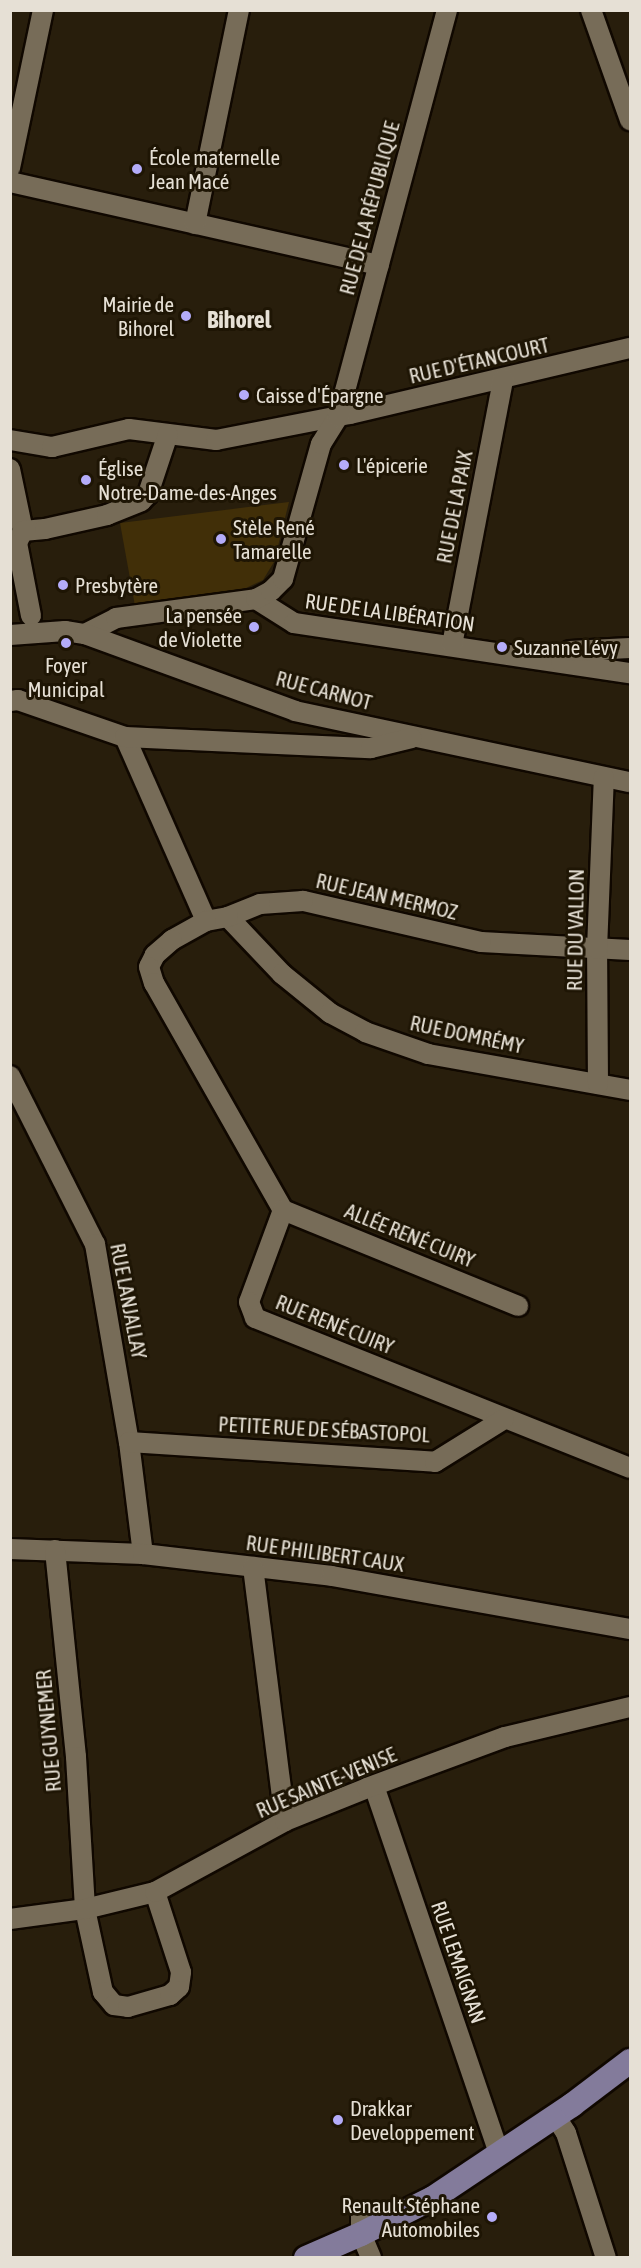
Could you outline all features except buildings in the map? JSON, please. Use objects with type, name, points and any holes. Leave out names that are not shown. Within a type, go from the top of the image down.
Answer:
[{"type":"main road","points":[[306,2258],[361,2225],[413,2210],[555,2116],[630,2061]]},
{"type":"street","points":[[10,168],[43,10]]},
{"type":"street","points":[[195,224],[239,10]]},
{"type":"street","name":"RUE DE LA RÉPUBLIQUE","points":[[256,598],[272,591],[283,579],[321,444],[338,417],[447,10]]},
{"type":"street","points":[[591,10],[630,120]]},
{"type":"street","points":[[10,182],[379,265]]},
{"type":"street","name":"RUE D'ÉTANCOURT","points":[[10,440],[52,447],[129,429],[216,440],[338,417],[630,348]]},
{"type":"street","name":"RUE DE LA PAIX","points":[[452,645],[503,379]]},
{"type":"street","points":[[23,531],[45,529],[107,515],[141,501],[148,494],[168,434]]},
{"type":"street","points":[[10,469],[23,531],[17,543],[31,616]]},
{"type":"street","points":[[85,634],[116,618],[256,598]]},
{"type":"street","name":"RUE DE LA LIBÉRATION","points":[[256,598],[294,623],[630,673]]},
{"type":"street","name":"RUE CARNOT","points":[[10,634],[65,631],[85,634],[295,711],[630,782]]},
{"type":"street","points":[[561,662],[570,651],[630,648]]},
{"type":"street","points":[[10,702],[18,700],[125,737],[371,748],[417,737]]},
{"type":"street","points":[[125,737],[206,921],[172,940],[155,955],[149,967],[154,983],[283,1210]]},
{"type":"street","name":"RUE DU VALLON","points":[[598,1084],[597,949],[604,777]]},
{"type":"street","name":"RUE JEAN MERMOZ","points":[[206,921],[228,917],[260,904],[303,902],[481,942],[630,950]]},
{"type":"street","name":"RUE DOMRÉMY","points":[[228,917],[282,974],[330,1013],[365,1032],[428,1054],[630,1090]]},
{"type":"street","name":"RUE LANJALLAY","points":[[10,1076],[95,1244],[129,1442],[143,1554]]},
{"type":"street","name":"ALLÉE RENÉ CUIRY","points":[[283,1210],[518,1306]]},
{"type":"street","name":"RUE RENÉ CUIRY","points":[[283,1210],[249,1302],[255,1318],[630,1468]]},
{"type":"street","name":"PETITE RUE DE SÉBASTOPOL","points":[[129,1442],[435,1462],[504,1419]]},
{"type":"street","name":"RUE PHILIBERT CAUX","points":[[10,1549],[143,1554],[332,1576],[630,1629]]},
{"type":"street","name":"RUE GUYNEMER","points":[[55,1550],[76,1757],[85,1909],[103,1992],[114,2005],[128,2007],[170,1995],[179,1987],[182,1972],[156,1892]]},
{"type":"street","points":[[253,1567],[285,1821]]},
{"type":"street","name":"RUE SAINTE-VENISE","points":[[10,1919],[85,1909],[156,1892],[285,1821],[374,1786],[505,1737],[630,1707]]},
{"type":"street","name":"RUE LEMAIGNAN","points":[[374,1786],[499,2153]]},
{"type":"street","points":[[555,2116],[566,2133],[606,2258]]},
{"type":"street","points":[[361,2225],[371,2258]]},
{"type":"shaded area","points":[[289,502],[274,562],[263,580],[244,589],[135,606],[120,523]]},
{"type":"place","name":"École maternelle Jean Macé","points":[[137,169]]},
{"type":"place","name":"Mairie de Bihorel","points":[[186,316]]},
{"type":"place","name":"Caisse d'Épargne","points":[[244,395]]},
{"type":"place","name":"L'épicerie","points":[[344,465]]},
{"type":"place","name":"Église Notre-Dame-des-Anges","points":[[86,480]]},
{"type":"place","name":"Stèle René Tamarelle","points":[[221,539]]},
{"type":"place","name":"Presbytère","points":[[63,585]]},
{"type":"place","name":"La pensée de Violette","points":[[254,627]]},
{"type":"place","name":"Foyer Municipal","points":[[66,643]]},
{"type":"place","name":"Suzanne Lévy","points":[[502,647]]},
{"type":"place","name":"Drakkar Developpement","points":[[338,2120]]},
{"type":"place","name":"Renault Stéphane Automobiles","points":[[492,2217]]},
{"type":"district","name":"Bihorel","points":[[239,320]]}]
